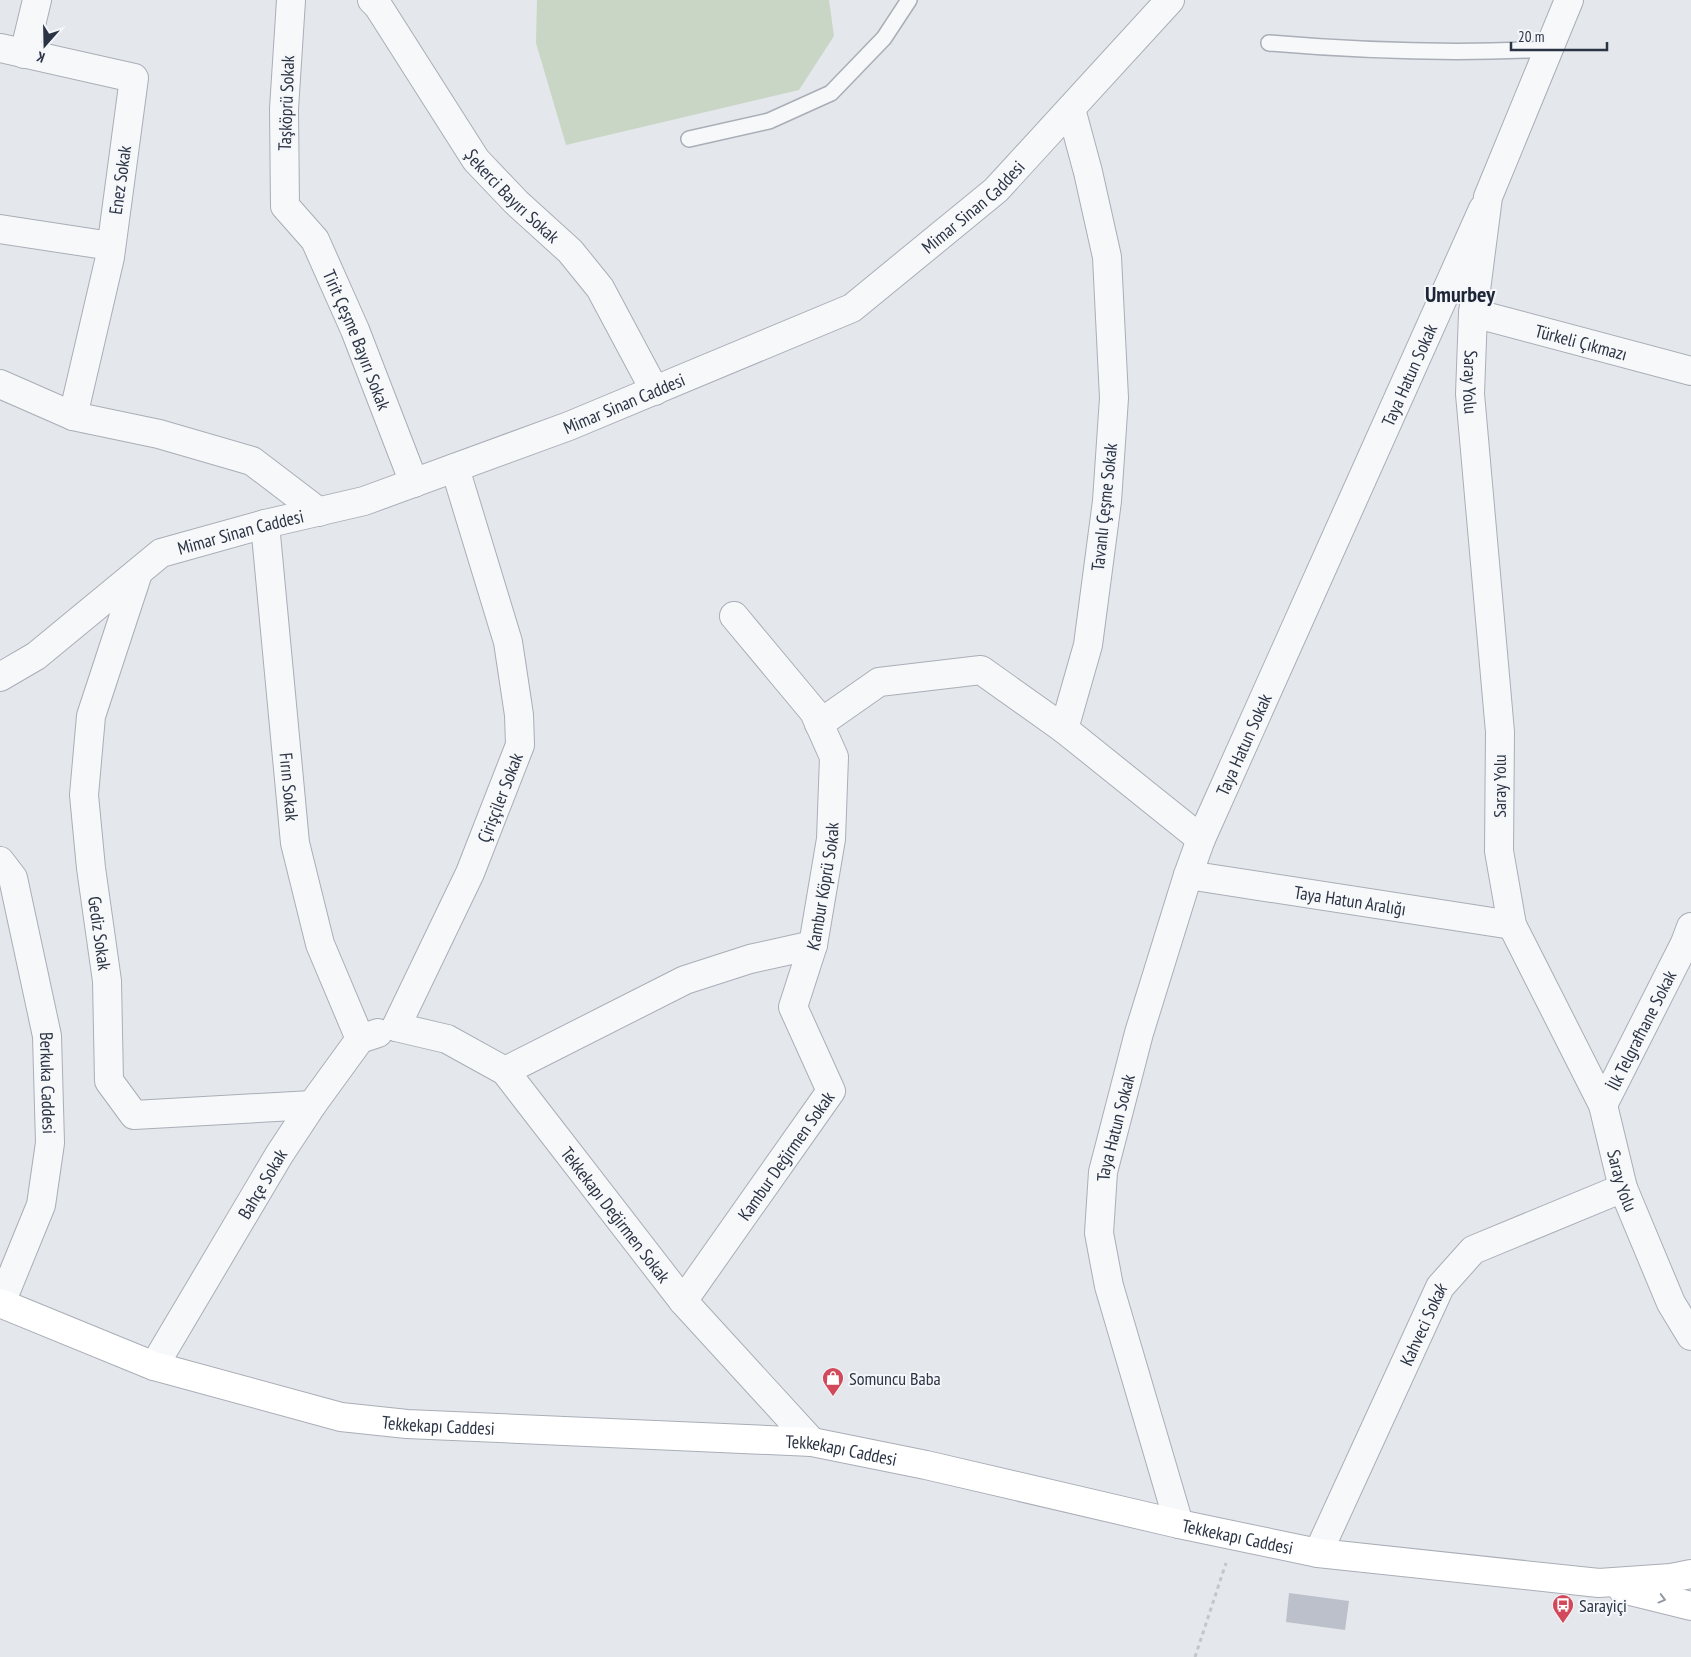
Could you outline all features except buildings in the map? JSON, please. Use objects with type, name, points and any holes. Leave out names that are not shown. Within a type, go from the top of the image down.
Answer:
[{"type":"main road","name":"Tekkekapı Caddesi","points":[[0,1303],[154,1366],[341,1417],[407,1424],[812,1442],[926,1465],[1179,1524],[1318,1553],[1599,1583],[1671,1578],[1691,1574]]},
{"type":"main road","points":[[1599,1583],[1691,1606]]},
{"type":"street","points":[[12,51],[37,0]]},
{"type":"street","name":"Taşköprü Sokak","points":[[285,206],[284,109],[291,0]]},
{"type":"street","name":"Şekerci Bayırı Sokak","points":[[372,0],[378,6],[476,160],[516,202],[570,251],[600,288],[655,390]]},
{"type":"street","name":"Mimar Sinan Caddesi","points":[[0,677],[36,656],[162,553],[265,524],[364,501],[569,426],[852,308],[996,190],[1170,0]]},
{"type":"street","name":"Taya Hatun Sokak","points":[[1179,1524],[1109,1286],[1099,1233],[1103,1172],[1139,1033],[1201,839],[1488,197],[1569,0]]},
{"type":"street","name":"Enez Sokak","points":[[12,51],[134,78],[111,246],[73,416]]},
{"type":"street","name":"Tavanlı Çeşme Sokak","points":[[1064,729],[1088,645],[1107,501],[1114,398],[1107,256],[1071,108]]},
{"type":"street","name":"Saray Yolu","points":[[1488,197],[1473,313],[1470,394],[1500,732],[1499,851],[1512,925],[1603,1105],[1623,1188],[1672,1303],[1691,1336]]},
{"type":"street","name":"Tirit Çeşme Bayırı Sokak","points":[[285,206],[315,240],[355,330],[414,483]]},
{"type":"street","points":[[0,229],[111,246]]},
{"type":"street","name":"Türkeli Çıkmazı","points":[[1473,313],[1691,371]]},
{"type":"street","points":[[0,384],[73,416],[159,434],[252,461],[319,512]]},
{"type":"street","name":"Çirişçiler Sokak","points":[[396,1027],[470,873],[520,745],[519,714],[508,642],[455,468]]},
{"type":"street","name":"Fırın Sokak","points":[[265,524],[295,843],[320,944],[360,1039]]},
{"type":"street","name":"Gediz Sokak","points":[[138,573],[91,716],[84,794],[91,868],[107,981],[109,1081],[134,1115],[312,1105]]},
{"type":"street","name":"Kambur Köprü Sokak","points":[[505,1071],[685,980],[750,959],[812,945],[831,839],[834,757],[814,712],[734,616]]},
{"type":"street","points":[[819,724],[879,682],[981,670],[1064,729],[1201,839]]},
{"type":"street","name":"Berkuka Caddesi","points":[[0,861],[13,878],[47,1036],[50,1143],[42,1205],[0,1303]]},
{"type":"street","name":"Taya Hatun Aralığı","points":[[1188,875],[1512,925]]},
{"type":"street","name":"İlk Telgrafhane Sokak","points":[[1603,1105],[1689,939]]},
{"type":"street","name":"Kambur Değirmen Sokak","points":[[683,1302],[831,1092],[793,1007],[812,945]]},
{"type":"street","points":[[360,1039],[396,1027]]},
{"type":"street","name":"Tekkekapı Değirmen Sokak","points":[[396,1027],[448,1039],[505,1071],[683,1302],[812,1442]]},
{"type":"street","name":"Bahçe Sokak","points":[[154,1366],[279,1155],[312,1105],[360,1039]]},
{"type":"street","name":"Kahveci Sokak","points":[[1318,1553],[1440,1287],[1473,1250],[1623,1188]]},
{"type":"lane","points":[[689,139],[769,121],[831,93],[884,38],[909,0]]},
{"type":"lane","points":[[1269,43],[1356,50],[1485,53],[1549,49]]},
{"type":"path","points":[[1195,1657],[1234,1536]]},
{"type":"green space","points":[[537,0],[829,0],[834,36],[799,90],[566,145],[536,43]]},
{"type":"place","name":"Somuncu Baba","points":[[833,1397]]},
{"type":"place","name":"Sarayiçi","points":[[1563,1624]]},
{"type":"district","name":"Umurbey","points":[[1460,294]]}]
